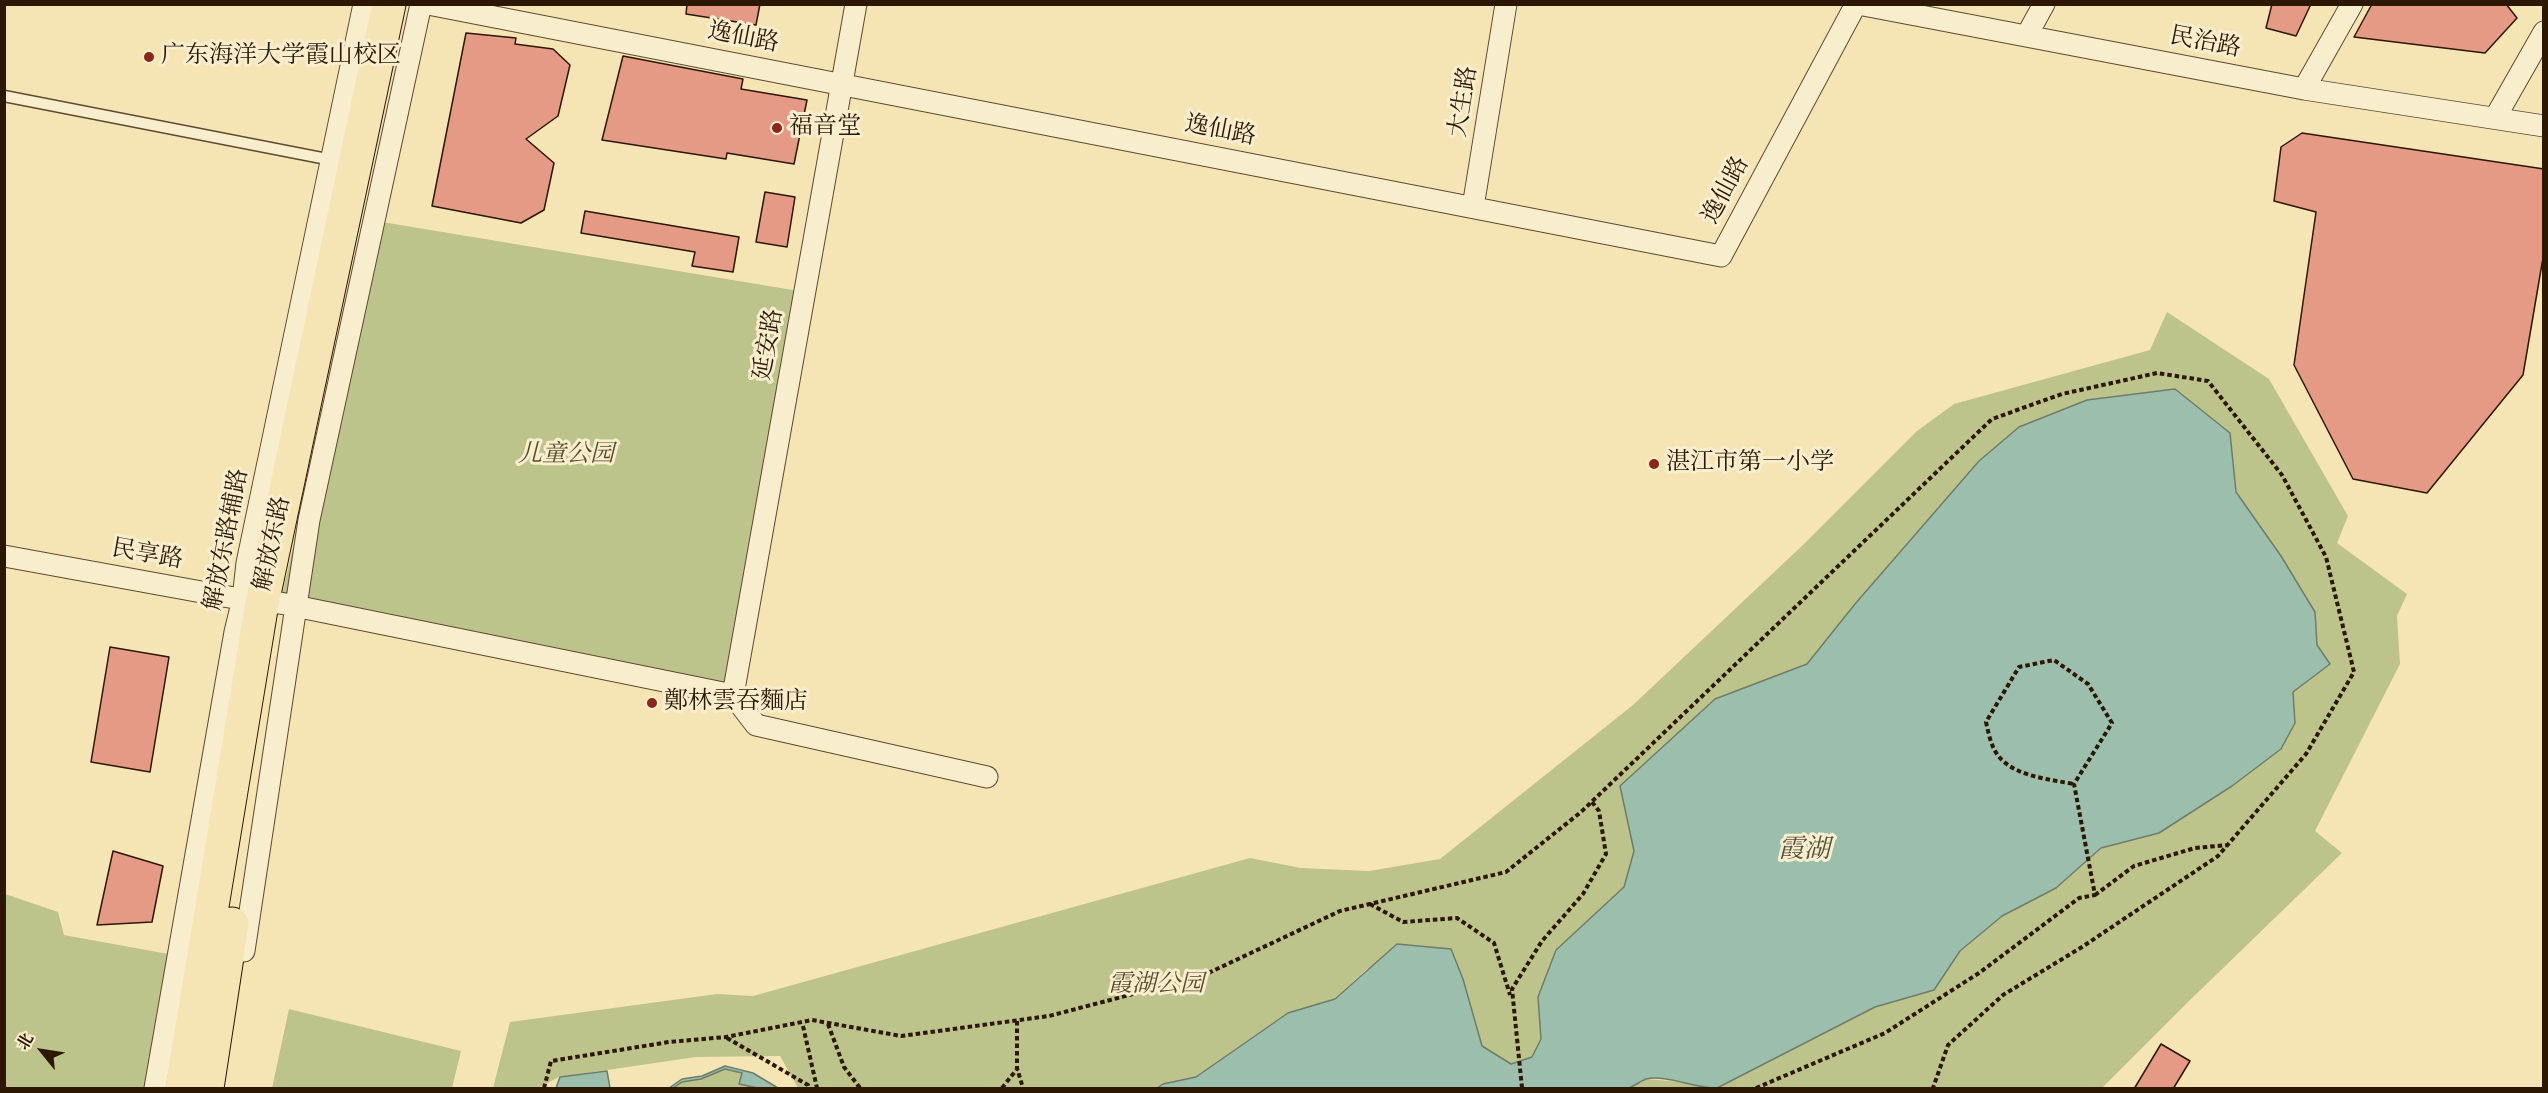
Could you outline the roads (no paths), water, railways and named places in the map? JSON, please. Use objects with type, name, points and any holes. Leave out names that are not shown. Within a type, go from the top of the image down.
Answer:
[{"type":"main road","name":"解放东路","points":[[182,1089],[262,602],[389,4]]},
{"type":"main road","name":"解放东路","points":[[207,1089],[262,602],[353,233],[402,4]]},
{"type":"street","name":"解放东路辅路","points":[[155,1089],[235,632],[262,602],[247,563],[364,4]]},
{"type":"street","points":[[223,1089],[309,520],[421,4]]},
{"type":"street","name":"逸仙路","points":[[428,4],[1721,256],[1857,4]]},
{"type":"street","name":"延安路","points":[[733,695],[856,4]]},
{"type":"street","name":"大生路","points":[[1473,207],[1506,4]]},
{"type":"street","name":"民治路","points":[[1857,4],[2304,89],[2544,126]]},
{"type":"street","points":[[2027,35],[2044,4]]},
{"type":"street","points":[[2304,89],[2352,4]]},
{"type":"street","points":[[2495,117],[2544,32]]},
{"type":"street","name":"民享路","points":[[4,556],[262,602],[733,695]]},
{"type":"street","points":[[733,695],[756,725],[987,777]]},
{"type":"lane","points":[[4,96],[332,160]]},
{"type":"water","name":"霞湖","points":[[2175,389],[2230,433],[2236,492],[2281,556],[2315,612],[2317,645],[2330,664],[2293,692],[2295,723],[2281,749],[2232,786],[2159,833],[2101,848],[2056,888],[2002,916],[1960,951],[1934,990],[1875,1007],[1717,1088],[1653,1078],[1629,1088],[1157,1088],[1163,1084],[1196,1077],[1288,1013],[1335,999],[1397,944],[1451,949],[1463,979],[1482,1046],[1511,1064],[1532,1057],[1541,1039],[1538,997],[1556,950],[1624,887],[1634,851],[1620,786],[1715,699],[1807,664],[1855,604],[1979,461],[2019,427],[2087,400]]},
{"type":"water","points":[[725,1066],[753,1073],[778,1088],[758,1088],[739,1084],[742,1073],[725,1069],[669,1088],[682,1079],[702,1076]]},
{"type":"water","points":[[607,1071],[610,1088],[556,1088],[560,1077]]},
{"type":"place","name":"广东海洋大学霞山校区","points":[[149,57]]},
{"type":"place","name":"福音堂","points":[[777,128]]},
{"type":"place","name":"湛江市第一小学","points":[[1654,464]]},
{"type":"place","name":"鄭林雲吞麵店","points":[[652,703]]},
{"type":"park label","name":"儿童公园","points":[[566,456]]},
{"type":"park label","name":"霞湖公园","points":[[1156,986]]}]
